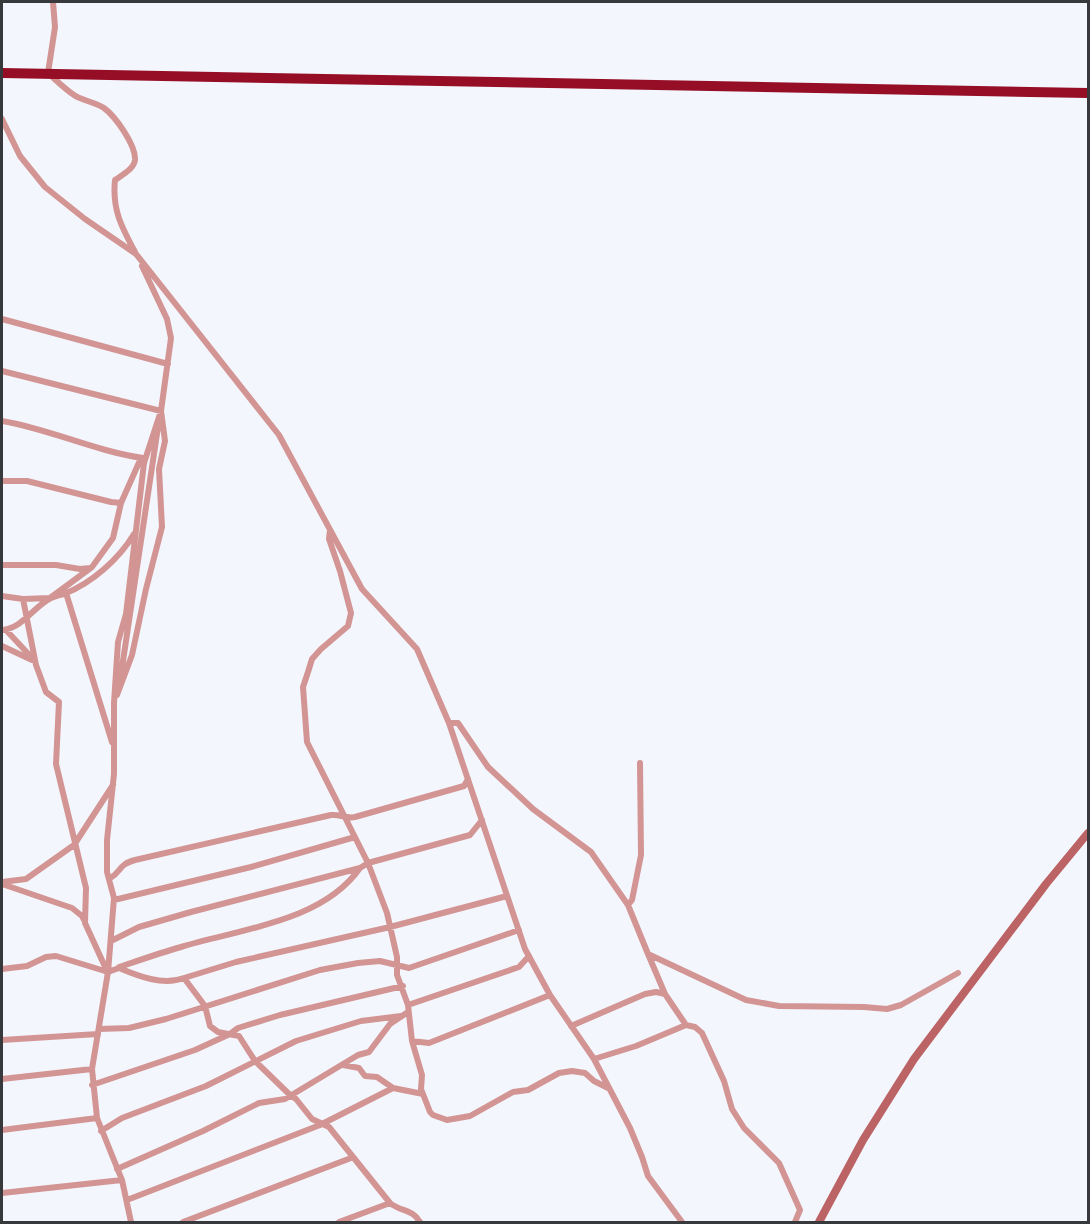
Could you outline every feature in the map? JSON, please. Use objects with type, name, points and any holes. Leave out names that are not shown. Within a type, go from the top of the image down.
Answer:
[{"type":"highway","points":[[2,73],[1089,93]]},
{"type":"street","points":[[53,2],[55,27],[48,74],[74,95],[101,106],[111,113],[122,127],[135,160],[131,167],[115,180],[114,207],[167,320],[171,338],[118,692]]},
{"type":"street","points":[[2,118],[20,156],[45,187],[85,219],[136,254],[279,435],[362,589],[417,649],[449,723],[529,956],[550,995],[594,1059],[642,1156],[648,1176],[682,1222]]},
{"type":"street","points":[[2,319],[168,361]]},
{"type":"street","points":[[2,371],[161,411]]},
{"type":"street","points":[[36,661],[4,630],[19,624],[92,567],[113,538],[122,503],[161,411]]},
{"type":"street","points":[[114,703],[132,655],[162,527],[159,469],[165,441],[161,411]]},
{"type":"street","points":[[2,421],[22,424],[101,449],[143,458]]},
{"type":"street","points":[[131,1222],[122,1180],[97,1118],[92,1069],[108,972],[114,900],[107,872],[107,840],[114,784],[114,703],[118,642],[126,614],[143,458]]},
{"type":"street","points":[[2,481],[27,481],[122,503]]},
{"type":"street","points":[[330,529],[329,539],[351,613],[348,626],[312,659],[303,687],[307,742],[368,863],[390,927],[397,975],[403,986],[412,1041],[422,1075],[423,1094],[433,1115],[447,1120],[470,1116],[513,1092],[528,1090],[559,1073],[572,1071],[585,1072],[594,1081],[610,1090]]},
{"type":"street","points":[[2,596],[50,598],[66,593],[105,568],[126,547],[135,531]]},
{"type":"street","points":[[2,565],[56,565],[80,569],[92,567]]},
{"type":"street","points":[[66,593],[114,749]]},
{"type":"street","points":[[22,598],[36,661],[46,692],[59,702],[56,764],[86,888],[85,923]]},
{"type":"street","points":[[2,646],[36,661]]},
{"type":"street","points":[[449,723],[458,723],[488,767],[533,808],[591,852],[628,905],[665,994],[686,1025]]},
{"type":"street","points":[[628,905],[632,900],[641,855],[640,763]]},
{"type":"street","points":[[109,879],[117,874],[122,865],[135,860],[331,815],[356,817],[464,786],[468,779]]},
{"type":"street","points":[[2,883],[26,879],[74,845],[114,784]]},
{"type":"street","points":[[111,941],[140,927],[191,912],[360,868],[368,863],[471,836],[482,820]]},
{"type":"street","points":[[819,1222],[863,1140],[914,1059],[1039,893],[1089,833]]},
{"type":"street","points":[[114,900],[251,867],[355,837]]},
{"type":"street","points":[[2,969],[27,966],[46,957],[57,956],[108,972],[180,947],[288,917],[323,903],[350,883],[360,868]]},
{"type":"street","points":[[2,883],[72,908],[82,916],[108,972]]},
{"type":"street","points":[[118,968],[148,979],[178,981],[236,962],[390,927],[507,896]]},
{"type":"street","points":[[2,1040],[129,1028],[166,1019],[320,970],[358,963],[380,961],[409,969],[519,930]]},
{"type":"street","points":[[648,954],[746,1000],[779,1006],[887,1009],[901,1005],[958,973]]},
{"type":"street","points":[[117,1169],[259,1103],[279,1101],[358,1055],[369,1052],[387,1028],[408,1008],[519,967],[529,956]]},
{"type":"street","points":[[184,978],[205,1006],[210,1026],[218,1032],[239,1036],[255,1060],[296,1099],[312,1119],[329,1128],[351,1158],[390,1203],[398,1209],[409,1211],[420,1222]]},
{"type":"street","points":[[92,1085],[195,1050],[238,1028],[280,1015],[403,986]]},
{"type":"street","points":[[571,1026],[645,994],[656,992],[665,994]]},
{"type":"street","points":[[412,1041],[429,1043],[550,995]]},
{"type":"street","points":[[101,1131],[122,1118],[206,1086],[296,1041],[362,1022],[401,1016]]},
{"type":"street","points":[[594,1059],[636,1046],[686,1025],[695,1027],[702,1033],[724,1081],[732,1109],[744,1128],[779,1163],[800,1210],[795,1222]]},
{"type":"street","points":[[343,1065],[359,1068],[365,1076],[377,1077],[393,1088],[423,1094]]},
{"type":"street","points":[[2,1079],[92,1069]]},
{"type":"street","points":[[127,1200],[320,1125],[393,1088]]},
{"type":"street","points":[[2,1130],[97,1118]]},
{"type":"street","points":[[183,1222],[351,1158]]},
{"type":"street","points":[[2,1193],[122,1180]]},
{"type":"street","points":[[339,1222],[390,1203]]}]
